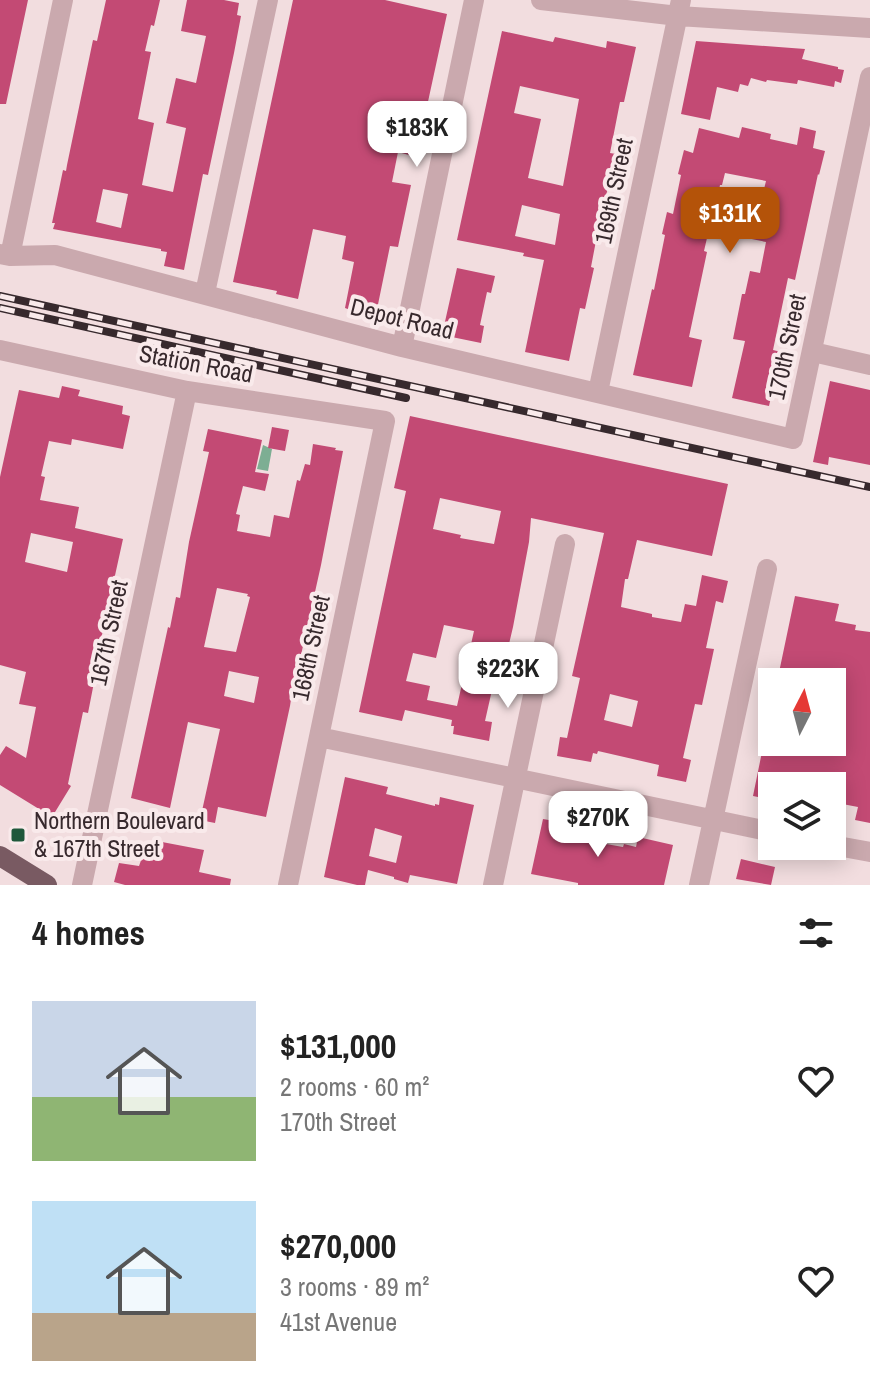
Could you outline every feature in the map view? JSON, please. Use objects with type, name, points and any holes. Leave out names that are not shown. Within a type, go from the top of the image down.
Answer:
[{"type":"main road","points":[[0,856],[47,885]]},
{"type":"street","points":[[5,255],[63,0]]},
{"type":"street","points":[[205,293],[268,0]]},
{"type":"street","points":[[402,347],[474,0]]},
{"type":"street","points":[[541,0],[680,8],[870,28]]},
{"type":"street","name":"169th Street","points":[[598,392],[680,8]]},
{"type":"street","name":"170th Street","points":[[793,439],[870,77]]},
{"type":"street","name":"Depot Road","points":[[5,255],[55,255],[402,347],[793,439]]},
{"type":"street","name":"Station Road","points":[[0,350],[187,391],[385,421]]},
{"type":"street","points":[[813,352],[870,365]]},
{"type":"street","name":"167th Street","points":[[82,885],[187,391]]},
{"type":"street","name":"168th Street","points":[[288,885],[385,421]]},
{"type":"street","points":[[493,885],[565,544]]},
{"type":"street","points":[[699,885],[767,569]]},
{"type":"street","points":[[319,737],[758,829]]},
{"type":"street","points":[[846,848],[870,852]]},
{"type":"shaded area","points":[[263,445],[272,449],[268,471],[257,469]]},
{"type":"building","points":[[0,0],[28,0],[6,104],[0,104]]},
{"type":"building","points":[[106,0],[160,0],[145,51],[151,52],[138,119],[154,123],[142,185],[173,192],[186,128],[166,123],[176,78],[196,83],[206,36],[181,31],[187,0],[239,3],[237,15],[241,16],[234,53],[208,175],[203,174],[184,270],[164,266],[167,252],[161,249],[53,229],[63,170],[66,171],[93,40],[97,41]],"holes":[[[103,189],[128,194],[121,228],[96,222]]]},
{"type":"building","points":[[293,0],[385,0],[447,14],[416,157],[398,152],[392,182],[411,185],[398,247],[390,246],[375,319],[345,308],[354,262],[342,259],[346,236],[313,229],[298,299],[276,294],[277,291],[233,282]]},
{"type":"building","points":[[502,31],[553,42],[555,37],[606,48],[607,41],[636,47],[624,102],[620,102],[610,153],[616,154],[599,225],[591,267],[594,268],[585,309],[580,308],[569,361],[525,352],[544,260],[457,240]],"holes":[[[520,86],[579,99],[563,186],[528,178],[541,119],[514,113]],[[522,205],[560,214],[555,245],[515,236]]]},
{"type":"building","points":[[696,41],[805,49],[802,59],[844,70],[841,83],[835,81],[834,87],[798,80],[797,84],[751,78],[748,86],[740,84],[738,92],[717,87],[710,120],[681,114]]},
{"type":"building","points":[[742,127],[771,134],[770,139],[797,145],[800,127],[816,131],[813,148],[825,151],[795,280],[788,278],[773,350],[781,352],[769,406],[732,398],[745,341],[733,339],[742,294],[745,294],[750,271],[760,273],[766,242],[737,236],[740,222],[755,226],[766,181],[725,173],[720,185],[704,251],[707,252],[689,337],[702,340],[692,387],[633,375],[654,290],[667,212],[673,214],[684,150],[693,153],[699,128],[739,138]]},
{"type":"building","points":[[457,268],[495,276],[491,293],[487,292],[480,325],[484,326],[481,343],[442,335]]},
{"type":"building","points":[[830,381],[870,390],[870,465],[829,457],[828,465],[813,462]]},
{"type":"building","points":[[62,386],[80,390],[78,396],[123,406],[122,414],[130,416],[123,449],[72,439],[71,445],[49,441],[41,476],[45,477],[40,500],[79,507],[75,528],[123,539],[88,713],[83,712],[68,784],[71,786],[52,817],[0,785],[0,755],[6,746],[26,758],[36,707],[19,704],[26,672],[0,665],[0,477],[19,390],[59,398]],"holes":[[[31,533],[73,542],[67,572],[25,562]]]},
{"type":"building","points":[[410,416],[728,484],[712,556],[637,540],[628,579],[625,579],[621,607],[681,622],[685,604],[696,606],[702,575],[728,581],[723,603],[716,601],[706,648],[714,649],[702,705],[695,704],[683,758],[691,760],[686,782],[657,776],[659,765],[598,751],[597,754],[593,753],[591,762],[557,756],[560,737],[567,738],[580,678],[572,676],[604,533],[531,518],[513,627],[505,661],[499,659],[485,721],[492,722],[489,741],[453,734],[452,720],[405,710],[402,721],[359,712],[406,491],[394,488]],"holes":[[[440,498],[501,511],[494,544],[433,529]],[[444,625],[474,631],[457,706],[427,700],[430,686],[406,681],[413,653],[436,658]],[[610,694],[638,701],[632,727],[604,720]]]},
{"type":"building","points":[[272,427],[289,430],[285,451],[268,448]]},
{"type":"building","points":[[208,429],[262,440],[255,472],[269,474],[265,491],[243,486],[236,514],[240,515],[237,531],[270,537],[274,515],[289,518],[297,480],[300,481],[305,464],[310,465],[313,444],[343,451],[266,817],[218,807],[215,823],[200,820],[220,729],[188,722],[170,808],[131,798],[168,627],[176,597],[180,598],[209,452],[203,451]],"holes":[[[217,588],[250,597],[236,652],[204,647]],[[229,671],[259,677],[254,703],[224,696]]]},
{"type":"building","points":[[795,596],[839,604],[835,621],[856,625],[855,630],[870,632],[870,823],[855,820],[858,807],[846,805],[846,772],[758,772],[758,797],[753,796],[761,756],[846,756],[846,668],[780,668]]},
{"type":"building","points":[[345,777],[388,787],[386,794],[435,806],[439,805],[440,797],[474,805],[457,884],[410,875],[408,883],[368,870],[365,885],[324,877]],"holes":[[[375,828],[402,836],[396,863],[369,856]]]},
{"type":"building","points":[[543,819],[577,825],[582,828],[580,838],[606,844],[636,847],[638,837],[673,845],[664,885],[578,885],[531,874]]},
{"type":"building","points":[[162,842],[204,850],[199,872],[231,879],[230,885],[125,885],[114,882],[119,863],[139,866],[144,852],[160,856]]},
{"type":"building","points":[[741,859],[775,867],[771,885],[736,879]]},
{"type":"railway","points":[[0,296],[870,487]]},
{"type":"railway","points":[[0,308],[406,398]]},
{"type":"place","name":"Northern Boulevard & 167th Street","points":[[18,835]]}]
